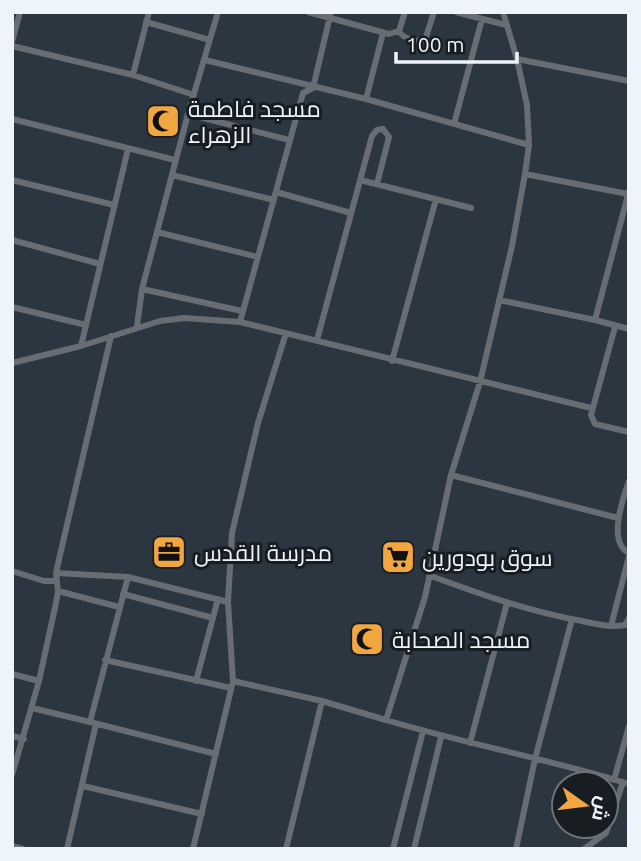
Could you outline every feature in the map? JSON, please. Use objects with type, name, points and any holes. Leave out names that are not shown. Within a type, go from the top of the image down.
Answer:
[{"type":"street","points":[[20,12],[15,20],[12,44],[133,75],[194,95]]},
{"type":"street","points":[[133,75],[149,12]]},
{"type":"street","points":[[137,326],[142,289],[218,12]]},
{"type":"street","points":[[308,12],[330,15],[392,34],[399,31],[405,12]]},
{"type":"street","points":[[399,31],[407,38],[425,40],[434,12]]},
{"type":"street","points":[[456,12],[506,24]]},
{"type":"street","points":[[386,720],[430,576],[451,475],[480,382],[526,174],[529,145],[527,105],[503,12]]},
{"type":"street","points":[[313,88],[330,15]]},
{"type":"street","points":[[454,124],[482,19]]},
{"type":"street","points":[[146,22],[209,40]]},
{"type":"street","points":[[366,99],[383,33]]},
{"type":"street","points":[[517,59],[629,81]]},
{"type":"street","points":[[205,60],[366,99],[529,145]]},
{"type":"street","points":[[240,322],[303,93],[313,88]]},
{"type":"street","points":[[188,114],[289,140]]},
{"type":"street","points":[[12,119],[176,160]]},
{"type":"street","points":[[317,340],[373,133],[383,129],[389,137],[377,184]]},
{"type":"street","points":[[81,346],[128,149]]},
{"type":"street","points":[[526,174],[628,192],[595,320]]},
{"type":"street","points":[[172,175],[274,200]]},
{"type":"street","points":[[12,180],[114,205]]},
{"type":"street","points":[[360,180],[471,208]]},
{"type":"street","points":[[276,192],[351,213]]},
{"type":"street","points":[[391,361],[436,199]]},
{"type":"street","points":[[157,232],[258,257]]},
{"type":"street","points":[[12,240],[100,264]]},
{"type":"street","points":[[142,289],[242,311]]},
{"type":"street","points":[[499,300],[629,329]]},
{"type":"street","points":[[12,307],[86,325]]},
{"type":"street","points":[[12,363],[81,346],[137,326],[184,318],[240,322],[591,408]]},
{"type":"street","points":[[615,327],[591,408],[592,419],[595,424],[629,432]]},
{"type":"street","points":[[193,849],[232,684],[228,602],[236,508],[258,423],[286,333]]},
{"type":"street","points":[[12,775],[39,681],[58,591],[56,577],[111,337]]},
{"type":"street","points":[[451,475],[618,518]]},
{"type":"street","points":[[611,626],[629,555],[620,544],[618,518],[629,481]]},
{"type":"street","points":[[12,571],[44,581],[56,577],[128,577],[228,602]]},
{"type":"street","points":[[430,576],[507,603],[572,619],[611,626],[625,625],[629,618]]},
{"type":"street","points":[[67,849],[83,786],[104,660],[128,577]]},
{"type":"street","points":[[58,591],[119,607]]},
{"type":"street","points":[[123,594],[213,618]]},
{"type":"street","points":[[196,681],[218,599]]},
{"type":"street","points":[[470,743],[507,603]]},
{"type":"street","points":[[516,849],[535,759],[572,619]]},
{"type":"street","points":[[104,660],[196,681],[232,684],[246,682],[322,701],[441,737],[576,770]]},
{"type":"street","points":[[12,674],[39,681]]},
{"type":"street","points":[[286,849],[322,701]]},
{"type":"street","points":[[32,708],[216,754]]},
{"type":"street","points":[[617,770],[629,726]]},
{"type":"street","points":[[393,849],[423,731]]},
{"type":"street","points":[[12,736],[24,739]]},
{"type":"street","points":[[414,849],[441,737]]},
{"type":"street","points":[[584,849],[606,833],[626,783]]},
{"type":"street","points":[[83,786],[202,814]]},
{"type":"street","points":[[12,846],[23,849]]},
{"type":"place","name":"مسجد فاطمة الزهراء","points":[[163,121]]},
{"type":"place","name":"مدرسة القدس","points":[[169,552]]},
{"type":"place","name":"سوق بودورين","points":[[398,557]]},
{"type":"place","name":"مسجد الصحابة","points":[[367,639]]}]
